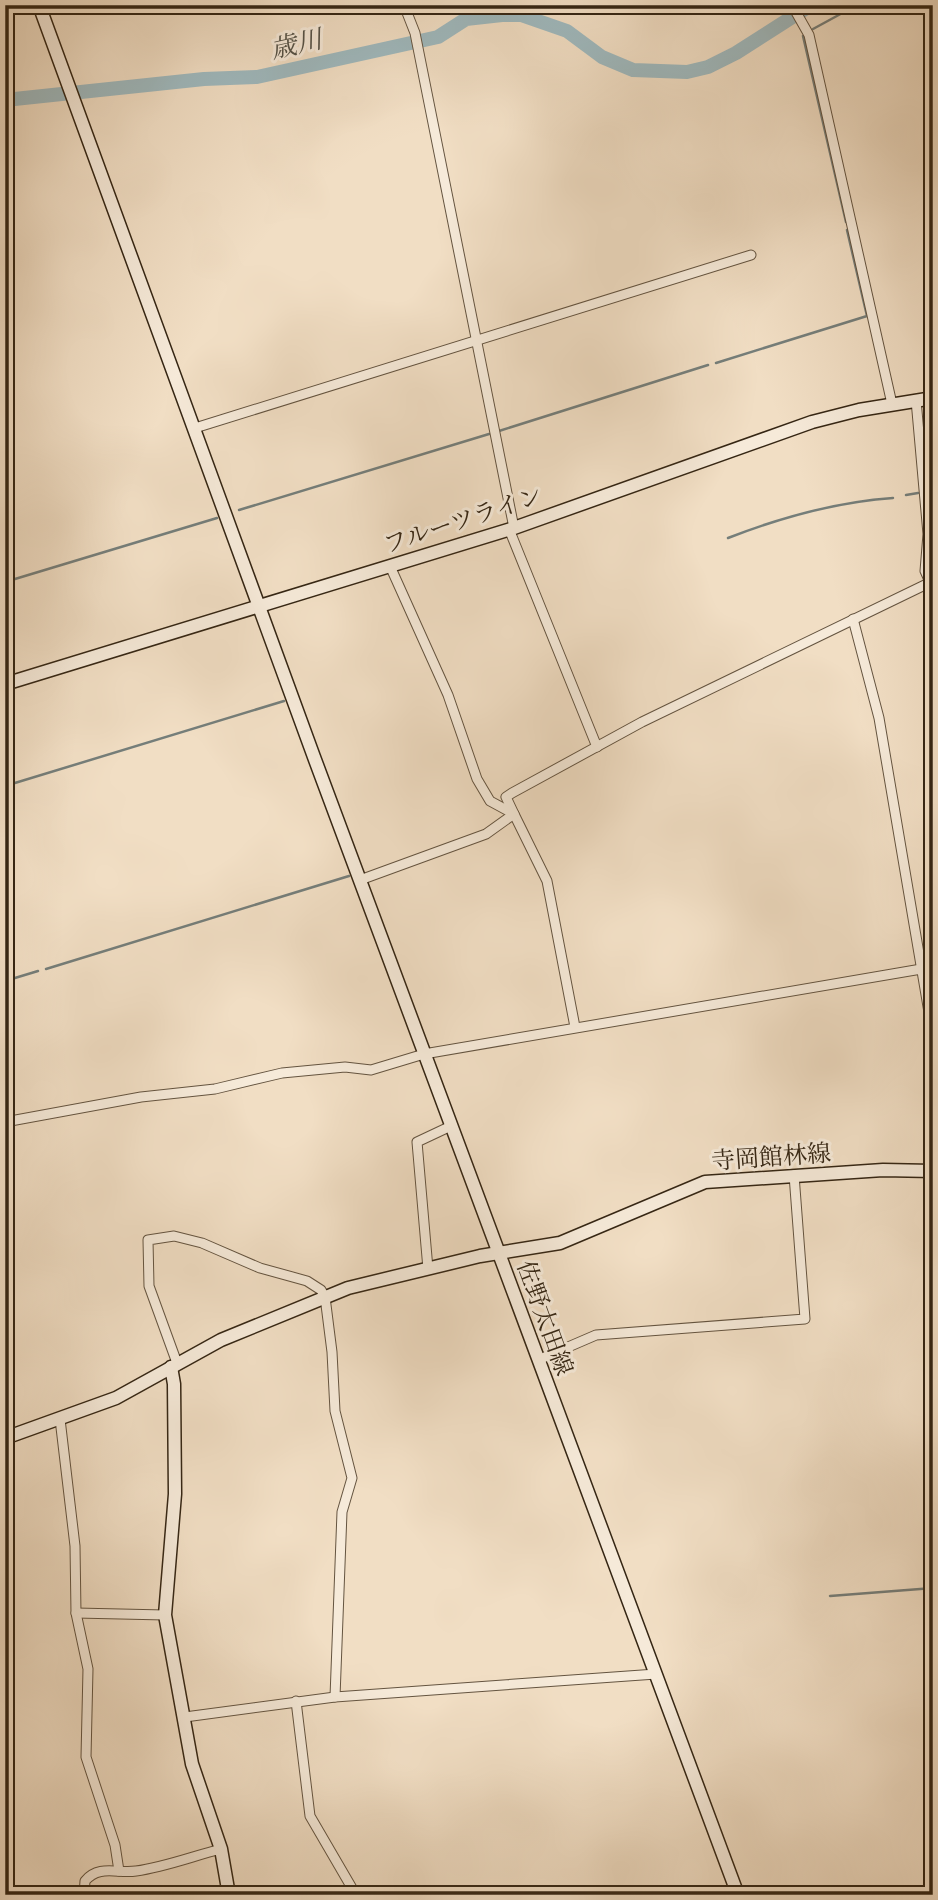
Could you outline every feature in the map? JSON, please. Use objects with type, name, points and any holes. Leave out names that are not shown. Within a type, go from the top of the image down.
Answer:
[{"type":"street","points":[[39,5],[499,1253]]},
{"type":"street","points":[[404,5],[415,33],[511,528],[597,747]]},
{"type":"street","points":[[792,5],[808,35],[892,404]]},
{"type":"street","points":[[195,428],[751,254]]},
{"type":"street","name":"フルーツライン","points":[[5,684],[511,528],[791,428],[892,404],[933,398]]},
{"type":"street","points":[[575,1027],[547,881],[506,797],[597,747],[931,582],[925,570],[928,534],[916,400]]},
{"type":"street","points":[[390,566],[450,699],[477,779],[490,801],[514,814]]},
{"type":"street","points":[[853,619],[879,718],[933,1036]]},
{"type":"street","points":[[360,880],[486,834],[514,814]]},
{"type":"street","points":[[5,1122],[141,1097],[215,1089],[282,1073],[345,1067],[371,1070],[424,1054],[933,967]]},
{"type":"street","points":[[428,1269],[417,1142],[451,1126]]},
{"type":"street","name":"寺岡館林線","points":[[499,1253],[569,1240],[705,1182],[883,1170],[933,1171]]},
{"type":"street","points":[[538,1360],[596,1335],[805,1318],[794,1175]]},
{"type":"street","points":[[229,1895],[221,1849],[195,1777],[166,1615],[175,1493],[174,1365],[149,1286],[148,1240],[174,1237],[201,1244],[260,1268],[307,1281],[321,1290],[325,1297],[332,1352],[335,1411],[352,1478],[341,1529],[335,1697]]},
{"type":"street","name":"佐野太田線","points":[[5,1438],[116,1398],[221,1340],[348,1288],[499,1253],[738,1895]]},
{"type":"street","points":[[60,1419],[75,1546],[76,1614],[89,1678],[86,1757],[115,1845],[119,1871]]},
{"type":"street","points":[[76,1614],[166,1615]]},
{"type":"street","points":[[185,1717],[335,1697],[656,1674]]},
{"type":"street","points":[[296,1701],[310,1816],[356,1895]]},
{"type":"street","points":[[78,1895],[84,1894],[88,1877],[102,1871],[135,1872],[221,1849]]},
{"type":"waterway","name":"歳川","points":[[5,100],[204,79],[257,77],[438,37],[466,19],[502,15],[521,15],[567,31],[602,57],[633,70],[687,72],[708,67],[736,53],[811,5]]},
{"type":"waterway","points":[[813,29],[857,5]]},
{"type":"waterway","points":[[803,36],[846,222]]},
{"type":"waterway","points":[[716,363],[867,316],[847,230]]},
{"type":"waterway","points":[[499,431],[708,365]]},
{"type":"waterway","points":[[239,510],[489,434]]},
{"type":"waterway","points":[[906,495],[918,493]]},
{"type":"waterway","points":[[728,538],[809,512],[850,503],[893,498]]},
{"type":"waterway","points":[[5,582],[217,518]]},
{"type":"waterway","points":[[5,786],[284,701]]},
{"type":"waterway","points":[[46,969],[349,876]]},
{"type":"waterway","points":[[5,981],[38,971]]},
{"type":"waterway","points":[[830,1596],[933,1588]]}]
